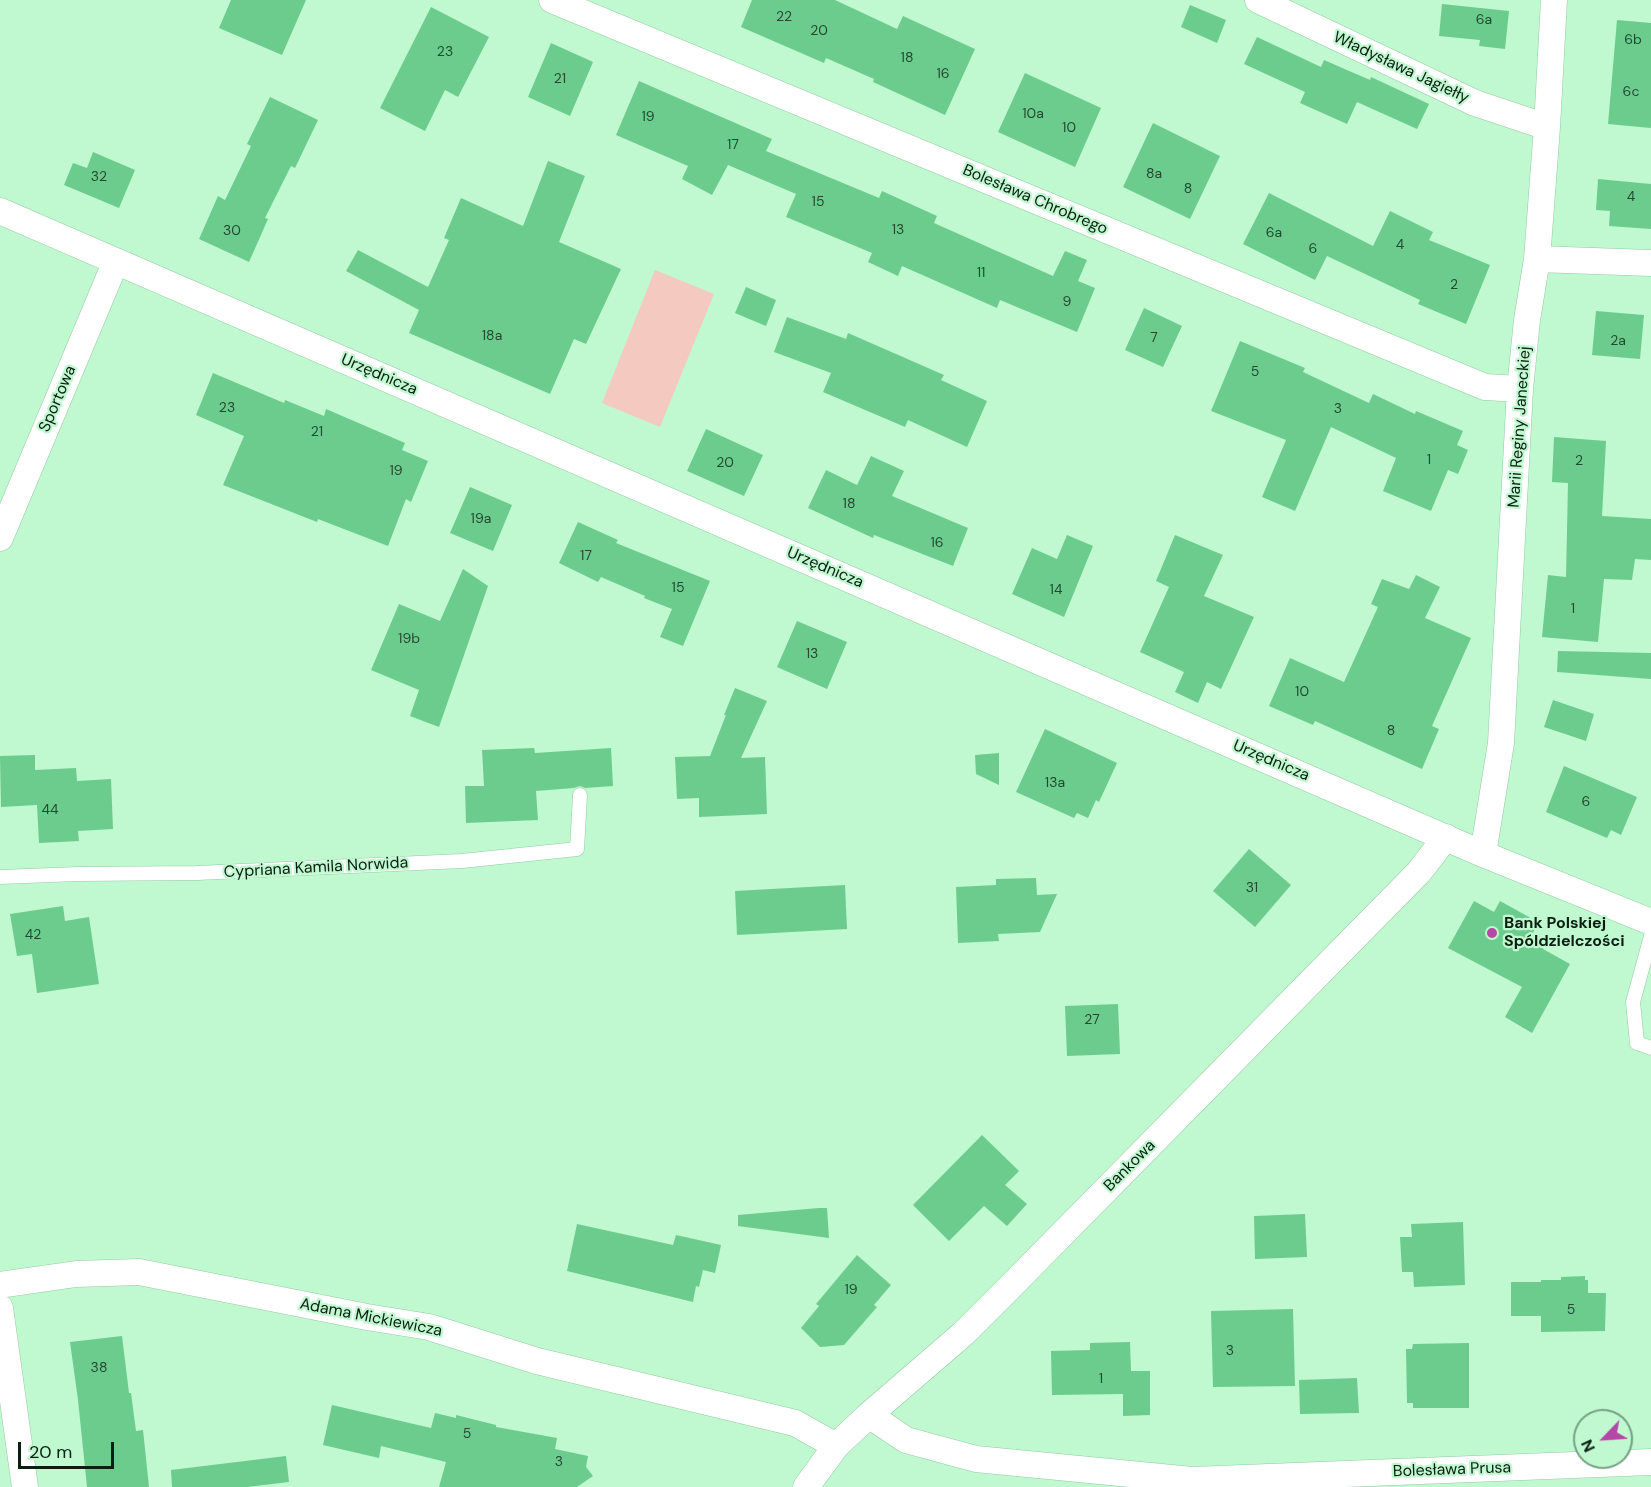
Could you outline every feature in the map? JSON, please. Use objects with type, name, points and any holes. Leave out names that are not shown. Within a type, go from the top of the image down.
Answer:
[{"type":"street","name":"Bolesława Chrobrego","points":[[552,0],[1485,387],[1520,389]]},
{"type":"street","name":"Władysława Jagiełły","points":[[1258,0],[1475,103],[1547,127]]},
{"type":"street","name":"Marii Reginy Janeckiej","points":[[1482,854],[1501,743],[1520,389],[1527,320],[1537,259],[1554,0]]},
{"type":"street","name":"Urzędnicza","points":[[0,211],[1482,854],[1651,922]]},
{"type":"street","points":[[1537,259],[1651,263]]},
{"type":"street","name":"Sportowa","points":[[0,538],[116,261]]},
{"type":"street","name":"Bankowa","points":[[806,1487],[836,1446],[964,1333],[1023,1275],[1419,872],[1446,837]]},
{"type":"street","name":"Adama Mickiewicza","points":[[0,1285],[76,1274],[139,1272],[356,1315],[429,1327],[537,1361],[795,1423],[836,1446]]},
{"type":"street","points":[[0,1308],[25,1487]]},
{"type":"street","name":"Bolesława Prusa","points":[[869,1415],[906,1440],[976,1459],[1192,1480],[1651,1462]]},
{"type":"lane","name":"Cypriana Kamila Norwida","points":[[0,877],[197,873],[462,861],[577,849],[580,795]]},
{"type":"lane","points":[[1651,936],[1633,1002],[1637,1043],[1651,1048]]},
{"type":"shaded area","points":[[655,270],[714,294],[660,427],[602,403]]},
{"type":"building","points":[[231,0],[306,0],[282,55],[219,28]]},
{"type":"building","points":[[752,0],[835,0],[897,29],[903,16],[975,49],[945,115],[826,58],[824,63],[741,27]]},
{"type":"building","points":[[1442,4],[1509,11],[1505,49],[1479,46],[1480,40],[1439,36]]},
{"type":"building","points":[[1190,5],[1226,20],[1217,43],[1181,27]]},
{"type":"building","points":[[431,7],[489,37],[458,97],[445,90],[425,131],[380,108]]},
{"type":"building","points":[[1617,20],[1651,23],[1651,128],[1608,124]]},
{"type":"building","points":[[1257,37],[1321,67],[1324,60],[1370,80],[1371,77],[1429,104],[1417,129],[1357,102],[1347,124],[1300,103],[1305,92],[1244,64]]},
{"type":"building","points":[[551,43],[593,62],[570,116],[528,97]]},
{"type":"building","points":[[1025,73],[1101,108],[1075,167],[998,132]]},
{"type":"building","points":[[639,81],[772,139],[766,151],[879,198],[882,191],[937,216],[934,223],[1053,276],[1065,251],[1087,260],[1078,281],[1095,288],[1077,332],[1000,300],[997,308],[902,266],[898,276],[868,262],[872,253],[786,217],[796,194],[728,165],[712,195],[682,179],[688,166],[616,135]]},
{"type":"building","points":[[270,97],[318,120],[295,168],[291,166],[265,218],[268,219],[249,262],[199,239],[218,196],[225,200],[251,146],[247,144]]},
{"type":"building","points":[[1153,123],[1220,156],[1190,219],[1123,187]]},
{"type":"building","points":[[93,152],[135,170],[119,208],[64,185],[73,163],[87,168]]},
{"type":"building","points":[[548,161],[585,176],[559,242],[621,269],[586,344],[574,339],[550,394],[409,333],[419,310],[346,271],[358,250],[428,287],[449,240],[444,238],[461,198],[523,226]]},
{"type":"building","points":[[1598,179],[1651,184],[1651,229],[1609,226],[1610,211],[1596,210]]},
{"type":"building","points":[[1269,193],[1373,246],[1390,211],[1433,232],[1429,240],[1490,265],[1466,324],[1418,304],[1420,300],[1327,256],[1315,280],[1243,244]]},
{"type":"building","points":[[746,287],[776,300],[766,326],[735,313]]},
{"type":"building","points":[[1144,308],[1182,326],[1163,367],[1125,350]]},
{"type":"building","points":[[1596,311],[1644,315],[1640,359],[1592,355]]},
{"type":"building","points":[[787,317],[846,339],[848,333],[944,375],[941,380],[987,401],[967,447],[908,420],[905,427],[823,392],[831,373],[774,352]]},
{"type":"building","points":[[1240,341],[1305,368],[1303,372],[1369,403],[1373,394],[1415,414],[1416,411],[1463,431],[1457,445],[1468,450],[1458,474],[1448,470],[1431,511],[1383,491],[1396,458],[1331,427],[1295,511],[1262,497],[1286,440],[1211,411]]},
{"type":"building","points":[[213,373],[284,403],[285,400],[324,416],[326,409],[405,443],[402,450],[428,461],[411,502],[406,499],[388,546],[318,519],[317,522],[223,485],[244,436],[196,415]]},
{"type":"building","points":[[706,429],[763,455],[744,496],[687,471]]},
{"type":"building","points":[[1554,437],[1606,441],[1602,516],[1651,519],[1651,560],[1635,559],[1632,580],[1604,579],[1598,642],[1542,637],[1548,575],[1566,577],[1568,483],[1552,482]]},
{"type":"building","points":[[871,456],[904,471],[892,496],[968,528],[953,566],[874,535],[873,538],[808,508],[826,470],[857,485]]},
{"type":"building","points":[[470,487],[512,505],[493,551],[450,533]]},
{"type":"building","points":[[578,522],[618,540],[616,543],[710,581],[683,646],[660,637],[672,609],[601,577],[598,582],[559,563]]},
{"type":"building","points":[[1067,535],[1093,546],[1064,617],[1012,594],[1032,548],[1057,559]]},
{"type":"building","points":[[1175,535],[1223,555],[1204,596],[1254,617],[1221,689],[1207,682],[1198,703],[1175,692],[1184,672],[1140,652],[1169,587],[1156,581]]},
{"type":"building","points":[[463,569],[488,586],[439,727],[410,716],[419,690],[371,670],[399,604],[440,621]]},
{"type":"building","points":[[1416,575],[1440,587],[1425,618],[1471,638],[1432,726],[1439,729],[1422,769],[1315,721],[1313,725],[1269,706],[1290,658],[1344,682],[1378,607],[1371,604],[1382,579],[1409,589]]},
{"type":"building","points":[[797,621],[847,642],[827,689],[777,667]]},
{"type":"building","points":[[1558,651],[1651,653],[1651,679],[1557,672]]},
{"type":"building","points":[[735,688],[767,701],[741,758],[765,757],[767,814],[699,817],[699,798],[677,799],[675,757],[710,756]]},
{"type":"building","points":[[1553,700],[1594,714],[1586,741],[1544,727]]},
{"type":"building","points":[[1045,729],[1117,763],[1099,802],[1096,800],[1088,818],[1077,813],[1074,818],[1016,792]]},
{"type":"building","points":[[534,748],[535,753],[611,748],[613,786],[585,788],[580,786],[536,791],[538,820],[466,823],[465,786],[484,786],[482,750]]},
{"type":"building","points":[[999,753],[999,785],[976,774],[975,755]]},
{"type":"building","points":[[35,755],[35,770],[76,768],[77,781],[111,779],[113,829],[78,831],[79,841],[39,843],[37,805],[1,807],[0,756]]},
{"type":"building","points":[[1564,766],[1637,797],[1621,835],[1611,830],[1607,838],[1546,812]]},
{"type":"building","points":[[1249,849],[1291,885],[1255,927],[1213,891]]},
{"type":"building","points":[[1036,878],[1037,895],[1057,894],[1040,932],[998,934],[999,941],[958,943],[956,887],[996,885],[996,879]]},
{"type":"building","points":[[845,885],[847,929],[737,935],[735,891]]},
{"type":"building","points":[[1474,901],[1494,912],[1500,901],[1538,922],[1533,933],[1547,940],[1543,949],[1570,964],[1532,1033],[1505,1017],[1522,987],[1448,948]]},
{"type":"building","points":[[63,906],[65,921],[89,917],[99,984],[37,993],[32,954],[17,956],[10,914]]},
{"type":"building","points":[[1118,1004],[1120,1054],[1067,1056],[1065,1006]]},
{"type":"building","points":[[982,1135],[1019,1171],[1005,1185],[1027,1204],[1007,1226],[984,1206],[949,1241],[913,1205]]},
{"type":"building","points":[[827,1208],[829,1238],[738,1226],[738,1215]]},
{"type":"building","points":[[1305,1214],[1307,1257],[1255,1259],[1254,1216]]},
{"type":"building","points":[[1463,1222],[1465,1285],[1414,1287],[1413,1272],[1402,1272],[1400,1237],[1412,1237],[1411,1224]]},
{"type":"building","points":[[577,1224],[673,1245],[676,1235],[721,1245],[715,1273],[703,1270],[699,1287],[696,1286],[693,1302],[567,1271]]},
{"type":"building","points":[[857,1255],[891,1285],[874,1305],[877,1307],[844,1345],[820,1347],[801,1328],[819,1306],[816,1304]]},
{"type":"building","points":[[1585,1276],[1585,1280],[1588,1280],[1588,1293],[1606,1293],[1605,1331],[1541,1332],[1541,1316],[1511,1316],[1511,1282],[1541,1282],[1541,1280],[1561,1280],[1561,1277]]},
{"type":"building","points":[[1293,1309],[1295,1386],[1213,1387],[1211,1311]]},
{"type":"building","points":[[122,1336],[136,1431],[143,1430],[149,1487],[87,1487],[70,1342]]},
{"type":"building","points":[[1130,1342],[1131,1371],[1150,1371],[1150,1415],[1123,1416],[1123,1394],[1052,1395],[1051,1351],[1090,1350],[1090,1343]]},
{"type":"building","points":[[1469,1343],[1469,1408],[1413,1408],[1413,1403],[1407,1403],[1406,1349],[1412,1349],[1413,1344]]},
{"type":"building","points":[[1357,1378],[1359,1413],[1300,1414],[1299,1380]]},
{"type":"building","points":[[332,1405],[431,1428],[435,1413],[456,1418],[456,1415],[496,1425],[496,1427],[557,1438],[555,1449],[588,1456],[586,1467],[593,1476],[577,1487],[439,1487],[446,1462],[381,1446],[379,1458],[323,1445]]},
{"type":"building","points":[[286,1456],[289,1482],[247,1487],[172,1487],[171,1470]]},
{"type":"place","name":"Bank Polskiej Spóldzielczości","points":[[1492,933]]}]
